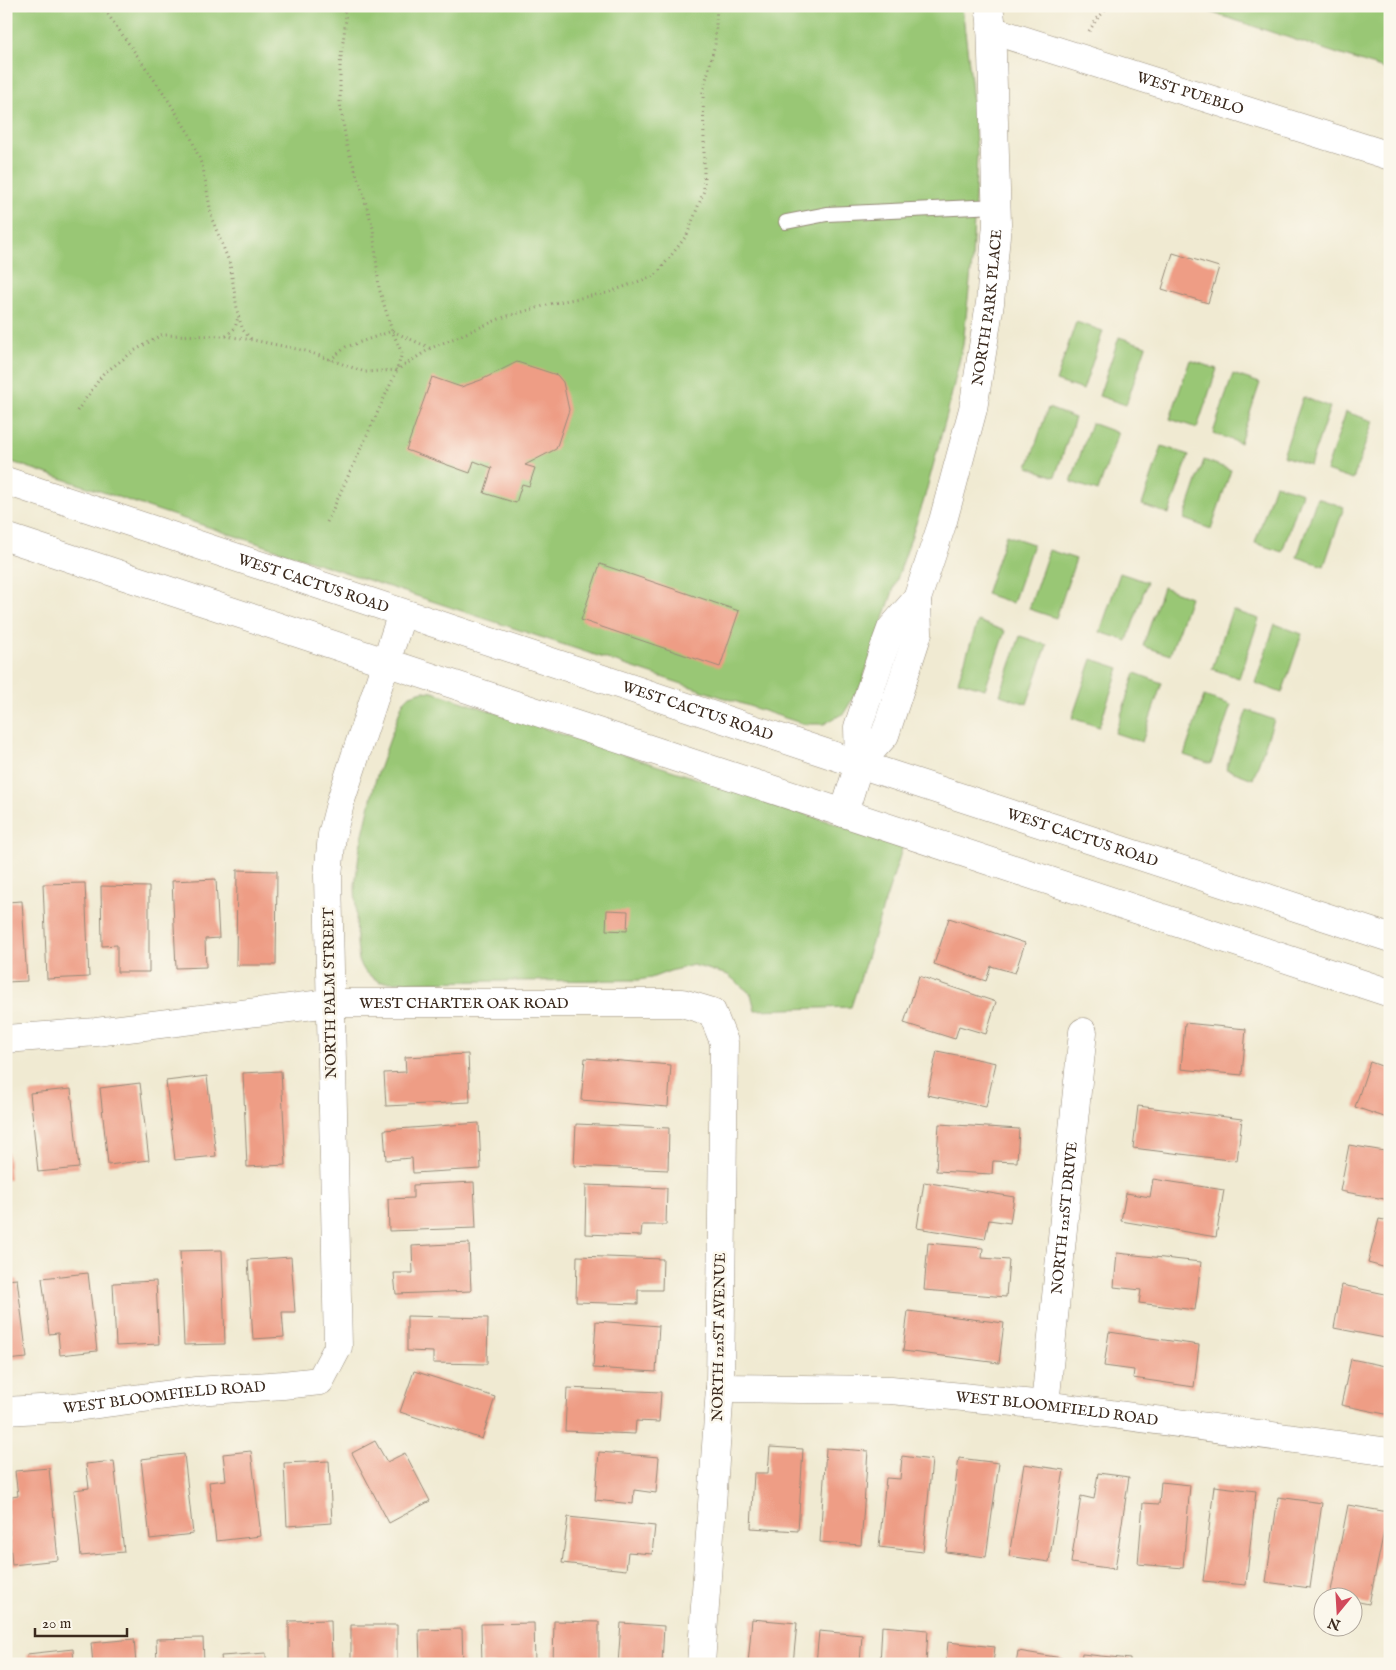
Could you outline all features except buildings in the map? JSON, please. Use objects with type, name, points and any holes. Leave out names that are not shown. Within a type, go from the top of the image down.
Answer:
[{"type":"street","name":"WEST PUEBLO","points":[[990,18],[1390,156]]},
{"type":"street","name":"NORTH PARK PLACE","points":[[844,813],[859,764],[885,736],[918,634],[917,599],[943,521],[973,409],[990,304],[998,224],[990,18]]},
{"type":"street","name":"WEST CACTUS ROAD","points":[[6,481],[1390,938]]},
{"type":"street","points":[[6,537],[1390,993]]},
{"type":"street","name":"NORTH PALM STREET","points":[[320,1381],[338,1347],[328,876],[332,836],[341,800],[402,613]]},
{"type":"street","name":"WEST CHARTER OAK ROAD","points":[[6,1039],[96,1032],[330,1003],[682,1003],[712,1012]]},
{"type":"street","name":"NORTH 121ST AVENUE","points":[[701,1664],[720,1388],[724,1042],[712,1012]]},
{"type":"street","name":"NORTH 121ST DRIVE","points":[[1045,1406],[1082,1032]]},
{"type":"street","name":"WEST BLOOMFIELD ROAD","points":[[6,1411],[74,1407],[196,1390],[320,1381]]},
{"type":"street","name":"WEST BLOOMFIELD ROAD","points":[[720,1388],[891,1390],[1045,1406],[1390,1452]]},
{"type":"lane","points":[[786,222],[827,214],[996,206]]},
{"type":"path","points":[[102,6],[165,95],[190,135],[203,168],[212,219],[230,264],[238,315],[243,330],[253,340]]},
{"type":"path","points":[[327,522],[397,370],[402,353],[392,331],[379,288],[373,228],[347,147],[340,104],[340,65],[346,19],[343,6]]},
{"type":"path","points":[[77,411],[103,374],[134,351],[161,335],[225,336],[253,340],[306,351],[365,372],[397,370],[430,348],[504,317],[558,302],[607,293],[656,275],[687,235],[704,191],[703,92],[715,44],[717,6]]},
{"type":"path","points":[[225,336],[235,328],[238,315]]},
{"type":"path","points":[[330,360],[346,347],[392,331],[430,348]]},
{"type":"green space","points":[[6,6],[962,6],[977,154],[972,262],[963,345],[923,503],[861,685],[844,713],[824,724],[804,724],[6,460]]},
{"type":"green space","points":[[1192,6],[1390,6],[1390,71]]},
{"type":"green space","points":[[1076,322],[1103,331],[1083,390],[1056,381]]},
{"type":"green space","points":[[1119,337],[1146,346],[1126,405],[1099,396]]},
{"type":"green space","points":[[1190,360],[1217,369],[1197,428],[1170,419]]},
{"type":"green space","points":[[1233,374],[1260,383],[1240,443],[1213,433]]},
{"type":"green space","points":[[1303,397],[1330,407],[1310,465],[1283,456]]},
{"type":"green space","points":[[1048,408],[1075,418],[1055,477],[1028,467]]},
{"type":"green space","points":[[1346,412],[1373,421],[1353,480],[1326,471]]},
{"type":"green space","points":[[1091,423],[1118,433],[1098,491],[1071,482]]},
{"type":"green space","points":[[1162,446],[1189,455],[1169,514],[1142,505]]},
{"type":"green space","points":[[1204,460],[1231,470],[1211,529],[1184,519]]},
{"type":"green space","points":[[1275,484],[1302,493],[1282,552],[1255,543]]},
{"type":"green space","points":[[1317,498],[1344,507],[1324,566],[1297,557]]},
{"type":"green space","points":[[1006,535],[1033,544],[1013,603],[986,594]]},
{"type":"green space","points":[[1049,550],[1076,559],[1056,618],[1029,609]]},
{"type":"green space","points":[[1120,573],[1147,582],[1127,641],[1100,632]]},
{"type":"green space","points":[[1163,587],[1190,597],[1170,655],[1143,646]]},
{"type":"green space","points":[[1232,610],[1259,619],[1239,678],[1212,669]]},
{"type":"green space","points":[[978,621],[1005,631],[985,689],[958,681]]},
{"type":"green space","points":[[1275,624],[1302,634],[1282,693],[1255,683]]},
{"type":"green space","points":[[1020,636],[1047,645],[1027,704],[1000,695]]},
{"type":"green space","points":[[1092,659],[1119,668],[1099,727],[1072,718]]},
{"type":"green space","points":[[1135,673],[1162,683],[1142,742],[1115,733]]},
{"type":"green space","points":[[423,691],[433,692],[903,846],[851,1007],[755,1010],[751,994],[728,975],[693,965],[638,980],[380,982],[366,973],[359,962],[357,943],[355,885],[360,847],[376,778],[403,702],[410,695]]},
{"type":"green space","points":[[1204,696],[1231,705],[1211,764],[1184,755]]},
{"type":"green space","points":[[1247,710],[1274,720],[1253,779],[1226,769]]}]
